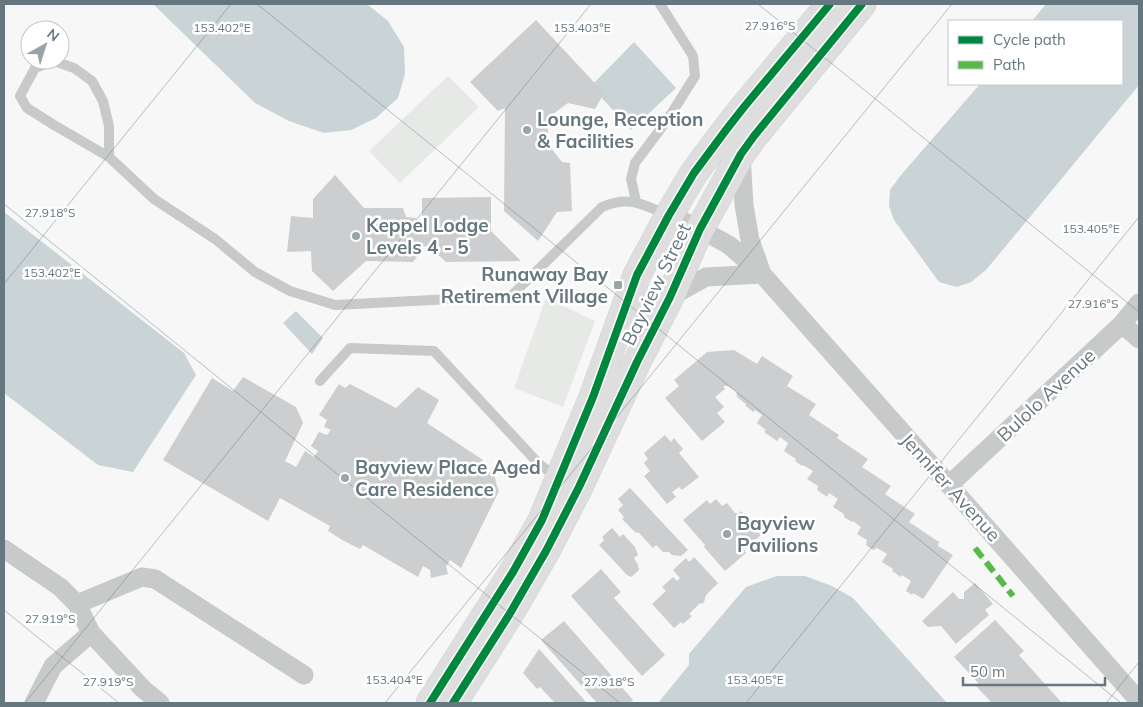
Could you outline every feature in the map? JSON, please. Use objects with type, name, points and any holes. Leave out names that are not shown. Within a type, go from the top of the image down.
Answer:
[{"type":"main road","name":"Bayview Street","points":[[453,703],[510,615],[546,551],[606,361],[637,275],[669,215],[694,173],[744,107],[830,4]]},
{"type":"main road","name":"Bayview Street","points":[[430,703],[513,572],[542,520],[569,483],[633,370],[670,297],[700,229],[741,154],[760,128],[862,4]]},
{"type":"main road","points":[[606,361],[619,370],[633,370]]},
{"type":"street","name":"Jennifer Avenue","points":[[741,154],[744,204],[750,240],[762,274]]},
{"type":"street","name":"Jennifer Avenue","points":[[669,215],[729,245],[762,274],[1139,701]]},
{"type":"street","points":[[670,297],[706,277],[762,274]]},
{"type":"street","name":"Bulolo Avenue","points":[[950,485],[1122,324],[1139,303]]},
{"type":"street","points":[[1122,324],[1139,339]]},
{"type":"street","points":[[4,549],[60,587],[77,604],[91,633],[144,690],[160,703]]},
{"type":"street","points":[[77,604],[142,577],[155,579],[304,675]]},
{"type":"street","points":[[34,703],[53,666],[91,633]]},
{"type":"lane","points":[[636,201],[632,179],[635,163],[668,119],[695,76],[693,56],[660,4]]},
{"type":"lane","points":[[109,157],[109,126],[103,101],[92,81],[74,68],[54,61],[35,68],[20,96],[27,108],[109,157],[154,199],[215,240],[256,272],[290,292],[334,305],[511,296],[602,207],[617,202],[636,201],[669,215]]},
{"type":"lane","points":[[320,381],[350,348],[434,351],[540,464],[569,483]]},
{"type":"shaded area","points":[[153,4],[367,4],[388,21],[404,47],[405,74],[398,98],[376,118],[351,130],[324,133],[289,121],[255,103]]},
{"type":"shaded area","points":[[1046,4],[1139,4],[1139,85],[986,270],[971,282],[957,287],[939,282],[894,220],[889,206],[890,190],[979,85],[1123,85],[1123,20],[1033,20]]},
{"type":"shaded area","points":[[634,42],[676,88],[631,130],[591,86]]},
{"type":"shaded area","points":[[448,76],[479,107],[400,183],[369,151]]},
{"type":"shaded area","points":[[4,212],[184,353],[196,375],[133,472],[98,465],[4,393]]},
{"type":"shaded area","points":[[546,298],[595,321],[563,407],[514,388]]},
{"type":"shaded area","points":[[296,311],[323,338],[312,354],[283,323]]},
{"type":"shaded area","points":[[777,576],[805,576],[832,586],[853,598],[947,703],[658,703],[689,665],[689,654],[746,587]]},
{"type":"building","name":"Lounge, Reception & Facilities","points":[[536,20],[604,93],[595,109],[568,103],[549,117],[547,143],[562,162],[570,163],[572,211],[557,212],[538,241],[504,211],[505,108],[498,111],[470,82]]},
{"type":"building","name":"Keppel Lodge Levels 4 - 5","points":[[335,175],[364,208],[403,208],[406,217],[416,218],[422,226],[422,198],[491,197],[491,231],[521,261],[446,262],[429,247],[423,246],[423,249],[413,262],[366,261],[333,291],[312,271],[311,251],[287,252],[291,216],[313,218],[313,199]]},
{"type":"building","points":[[734,350],[757,364],[762,356],[793,376],[787,386],[816,404],[809,415],[839,435],[837,438],[868,459],[862,467],[891,486],[885,494],[915,514],[909,522],[939,542],[938,546],[953,555],[923,599],[906,591],[911,581],[902,575],[901,577],[882,562],[887,554],[877,548],[873,550],[866,545],[867,540],[857,534],[861,527],[844,517],[844,514],[833,507],[838,499],[829,493],[827,497],[817,490],[818,486],[807,479],[813,471],[802,466],[795,461],[796,459],[784,451],[788,443],[780,437],[777,441],[764,432],[766,430],[757,423],[762,415],[755,410],[753,412],[746,406],[737,397],[736,391],[728,386],[723,386],[725,389],[715,397],[724,407],[717,413],[725,422],[702,441],[665,398],[679,386],[674,380],[707,352]]},
{"type":"building","name":"Bayview Place Aged Care Residence","points":[[243,377],[296,407],[303,423],[285,461],[296,467],[305,451],[314,457],[318,451],[311,446],[319,432],[327,435],[331,430],[324,427],[327,420],[319,415],[339,384],[345,388],[350,384],[396,408],[418,387],[439,400],[427,423],[483,460],[480,470],[487,473],[494,471],[499,491],[461,568],[450,560],[446,567],[448,574],[431,578],[430,570],[423,566],[418,577],[363,545],[360,549],[344,541],[328,531],[330,526],[280,498],[268,521],[163,460],[212,378],[233,391]]},
{"type":"building","name":"Bayview Pavilions","points":[[665,435],[671,442],[674,438],[683,449],[679,453],[699,477],[682,490],[679,487],[672,492],[676,497],[667,504],[644,476],[650,471],[644,463],[648,459],[644,453]]},
{"type":"building","points":[[630,488],[688,550],[681,556],[663,552],[656,545],[653,548],[622,519],[624,517],[618,510],[623,505],[618,499]]},
{"type":"building","name":"Bayview Pavilions","points":[[716,499],[722,506],[727,503],[735,513],[741,511],[758,529],[761,535],[743,548],[746,553],[725,571],[683,520],[707,500],[710,504]]},
{"type":"building","points":[[612,528],[620,537],[623,534],[635,547],[638,555],[634,558],[639,570],[631,577],[599,545],[604,540],[602,537]]},
{"type":"building","points":[[694,557],[718,583],[707,594],[702,604],[700,603],[689,614],[692,616],[683,624],[681,622],[674,628],[652,604],[666,591],[662,587],[673,577],[677,581],[680,578],[673,570],[686,558],[689,562]]},
{"type":"building","points":[[601,569],[621,592],[614,598],[665,655],[642,676],[571,596]]},
{"type":"building","points":[[975,583],[993,604],[985,610],[989,615],[956,644],[941,626],[928,627],[922,621],[953,592],[959,599],[964,599],[964,592]]},
{"type":"building","points":[[995,620],[1024,651],[1019,655],[1062,703],[992,703],[976,686],[979,684],[954,657]]},
{"type":"building","points":[[564,621],[633,700],[630,703],[597,703],[541,640]]},
{"type":"building","points":[[539,649],[587,703],[555,703],[540,687],[537,689],[523,673]]},
{"type":"marked path","points":[[975,548],[1013,596]]},
{"type":"cycle path","points":[[430,703],[513,572],[542,520],[593,397],[637,275],[669,215],[694,173],[726,130],[830,4]]},
{"type":"cycle path","points":[[453,703],[509,615],[546,551],[579,487],[637,362],[670,297],[700,229],[741,154],[862,4]]},
{"type":"place","name":"Lounge, Reception & Facilities","points":[[527,130]]},
{"type":"place","name":"Keppel Lodge Levels 4 - 5","points":[[356,236]]},
{"type":"place","name":"Runaway Bay Retirement Village","points":[[618,285]]},
{"type":"place","name":"Bayview Place Aged Care Residence","points":[[345,478]]},
{"type":"place","name":"Bayview Pavilions","points":[[727,534]]}]
